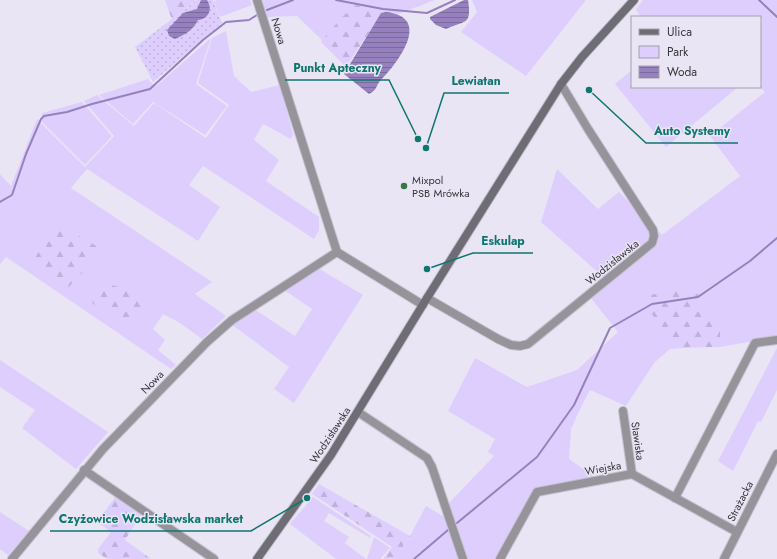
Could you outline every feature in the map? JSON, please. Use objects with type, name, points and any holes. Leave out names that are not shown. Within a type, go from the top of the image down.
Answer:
[{"type":"street","name":"Nowa","points":[[12,559],[84,470],[202,347],[232,320],[337,252],[257,0]]},
{"type":"street","name":"Wodzisławska","points":[[257,559],[331,455],[561,84],[582,57],[632,2]]},
{"type":"street","name":"Wodzisławska","points":[[425,302],[512,345],[520,346],[528,344],[652,243],[654,236],[653,230],[561,84]]},
{"type":"street","points":[[337,252],[425,302]]},
{"type":"street","points":[[675,498],[755,343],[777,340]]},
{"type":"street","name":"Stawiska","points":[[623,411],[632,474]]},
{"type":"street","points":[[358,412],[427,458],[432,467],[463,559]]},
{"type":"street","name":"Strażacka","points":[[724,559],[777,454]]},
{"type":"street","points":[[84,470],[214,559]]},
{"type":"street","name":"Wiejska","points":[[500,559],[537,492],[632,474],[737,532]]},
{"type":"green space","points":[[165,0],[196,0],[172,20]]},
{"type":"green space","points":[[197,0],[213,0],[222,23],[153,82],[135,47]]},
{"type":"green space","points":[[250,0],[252,5],[220,17],[214,1]]},
{"type":"green space","points":[[261,0],[435,0],[398,14],[355,7],[325,43],[297,16],[267,17]]},
{"type":"green space","points":[[472,0],[586,0],[526,76],[461,32],[477,12]]},
{"type":"green space","points":[[643,0],[777,0],[777,343],[748,342],[720,347],[670,349],[654,363],[626,406],[590,390],[571,429],[569,459],[595,477],[535,488],[496,559],[466,559],[447,505],[494,456],[488,452],[495,439],[448,411],[475,358],[527,387],[577,370],[618,332],[590,297],[609,282],[541,222],[557,169],[598,209],[619,192],[662,235],[740,176],[710,136],[765,92],[761,88],[761,16],[640,16],[636,10]]},
{"type":"green space","points":[[356,5],[384,10],[346,67],[321,42],[341,18]]},
{"type":"green space","points":[[226,31],[234,76],[251,92],[280,85],[293,134],[291,139],[263,124],[254,140],[279,160],[266,181],[319,217],[319,230],[314,239],[203,166],[189,185],[220,207],[198,241],[87,169],[71,188],[212,282],[195,294],[226,316],[202,339],[180,323],[163,314],[153,329],[165,340],[158,350],[176,365],[171,369],[6,257],[0,264],[0,174],[11,186],[37,119],[85,167],[114,136],[84,101],[97,95],[134,126],[154,103],[206,138],[229,105],[198,83],[212,38]]},
{"type":"green space","points":[[211,38],[196,84],[227,106],[205,135],[153,102],[133,124],[99,95],[148,79],[155,87]]},
{"type":"green space","points":[[631,71],[631,88],[737,88],[666,147],[615,84]]},
{"type":"green space","points":[[82,102],[112,136],[85,165],[42,122],[42,113]]},
{"type":"green space","points":[[56,222],[103,250],[66,290],[31,265]]},
{"type":"green space","points":[[318,268],[363,295],[294,403],[274,389],[289,367],[231,324],[254,309],[295,336],[312,309],[284,290]]},
{"type":"green space","points":[[101,283],[129,289],[148,301],[128,329],[87,299]]},
{"type":"green space","points":[[676,291],[698,294],[720,331],[720,347],[680,348],[656,321],[642,296]]},
{"type":"green space","points":[[777,348],[777,390],[761,422],[758,421],[733,471],[718,461]]},
{"type":"green space","points":[[0,360],[108,432],[76,469],[22,428],[35,410],[0,387]]},
{"type":"green space","points":[[319,484],[410,536],[394,559],[383,559],[392,547],[312,494]]},
{"type":"green space","points":[[116,496],[142,513],[125,540],[151,559],[107,559],[98,553],[98,549],[111,532],[97,522]]},
{"type":"green space","points":[[313,497],[371,536],[370,538],[329,513],[324,521],[349,537],[345,543],[366,559],[336,559],[290,524]]},
{"type":"green space","points":[[426,506],[446,518],[458,559],[394,559],[410,536]]},
{"type":"green space","points":[[0,512],[29,531],[8,555],[0,549]]},
{"type":"green space","points":[[374,537],[390,548],[380,559],[367,559]]},
{"type":"water","points":[[201,0],[207,0],[209,3],[210,10],[207,16],[198,20],[189,31],[183,35],[175,39],[169,36],[167,30],[183,13],[197,9]]},
{"type":"water","points":[[464,0],[468,0],[469,8],[469,14],[466,21],[446,29],[436,25],[430,19],[430,17]]},
{"type":"water","points":[[386,12],[400,16],[407,22],[410,31],[402,53],[375,89],[369,94],[344,74],[381,13]]},
{"type":"waterway","points":[[267,10],[293,0]]},
{"type":"waterway","points":[[336,0],[383,9],[427,13],[455,0]]},
{"type":"waterway","points":[[759,0],[777,17]]},
{"type":"waterway","points":[[0,202],[12,195],[26,154],[41,119],[44,116],[67,112],[150,89],[203,40],[226,22],[249,20],[257,15]]},
{"type":"waterway","points":[[457,523],[537,457],[574,405],[610,328],[652,304],[698,297],[750,261],[777,238]]},
{"type":"waterway","points":[[414,559],[448,530]]},
{"type":"place","name":"Auto Systemy","points":[[589,90]]},
{"type":"place","name":"Punkt Apteczny","points":[[418,139]]},
{"type":"place","name":"Lewiatan","points":[[426,148]]},
{"type":"place","name":"Mixpol PSB Mrówka","points":[[404,186]]},
{"type":"place","name":"Eskulap","points":[[427,269]]},
{"type":"place","name":"Czyżowice Wodzisławska market","points":[[307,498]]}]
